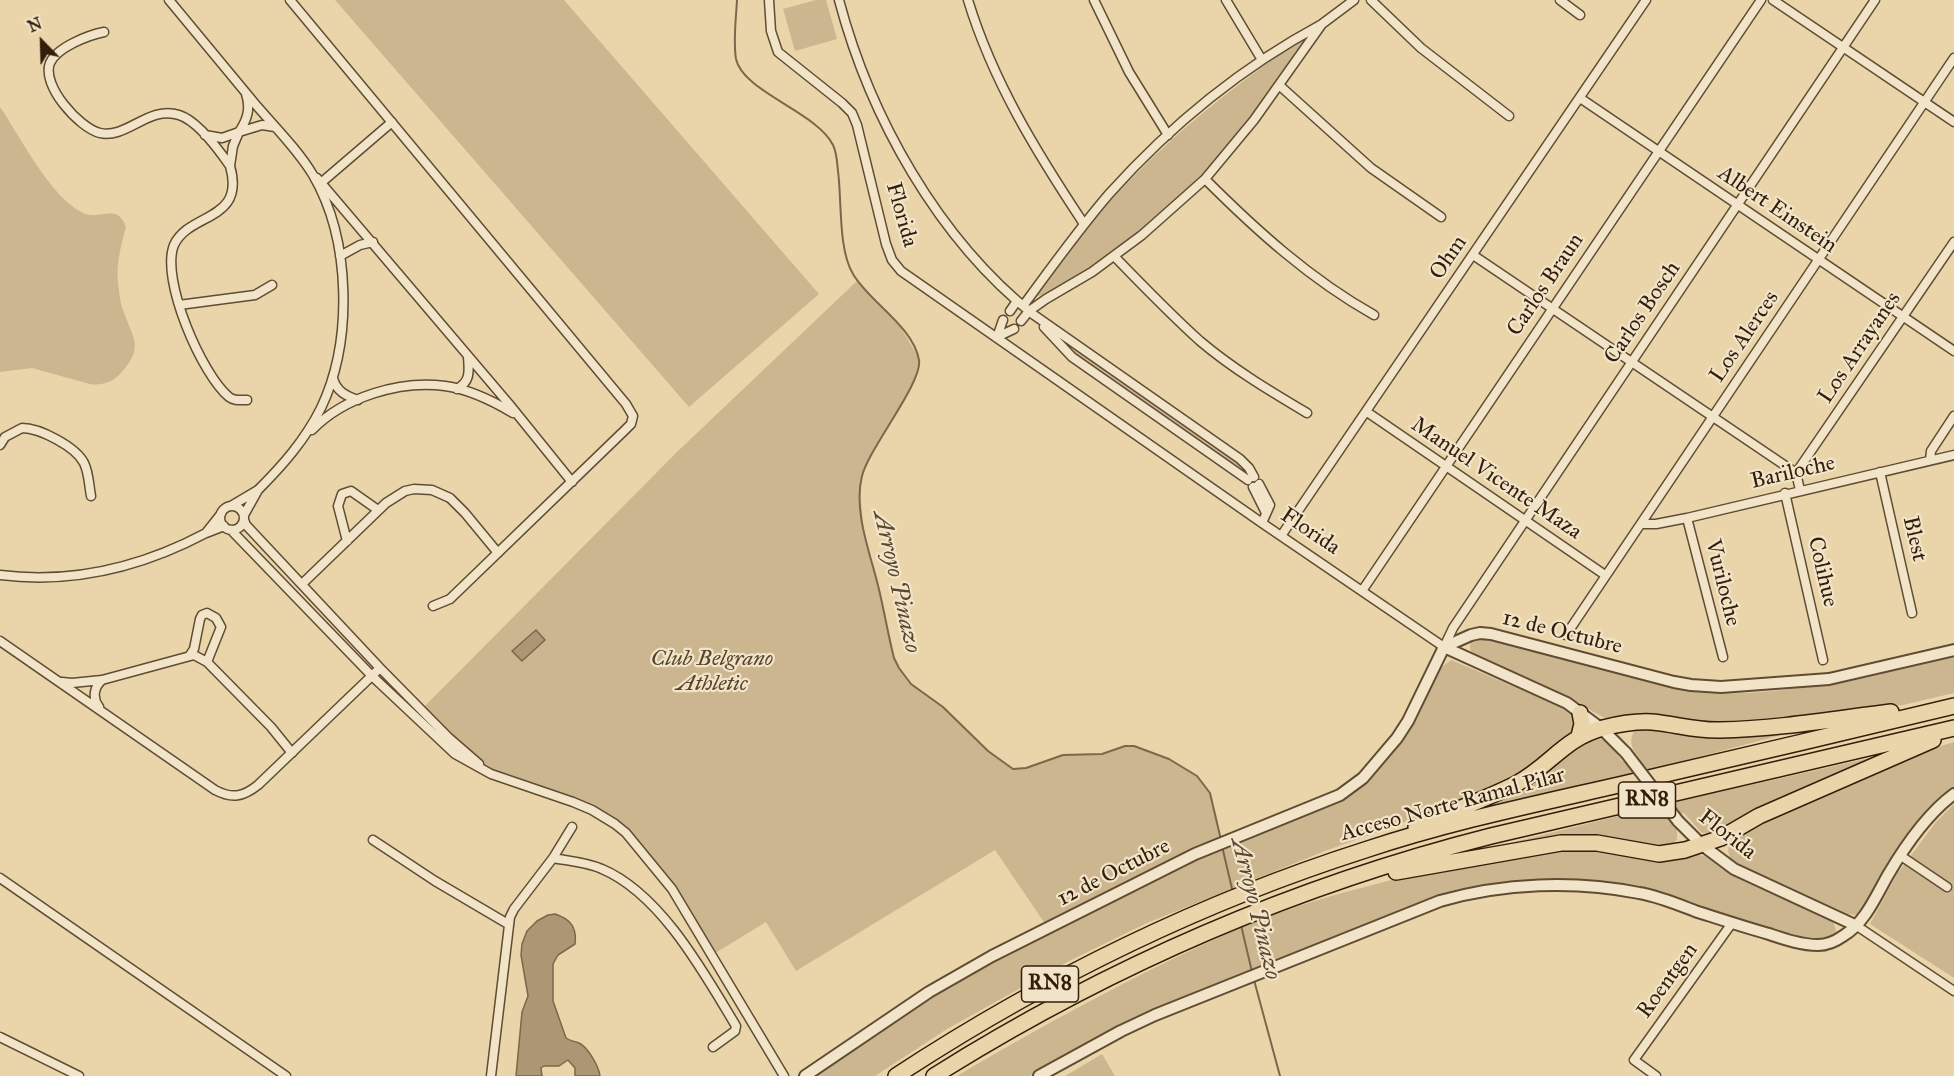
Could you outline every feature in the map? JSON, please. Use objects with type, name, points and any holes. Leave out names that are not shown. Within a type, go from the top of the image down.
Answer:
[{"type":"highway","points":[[1362,850],[1516,784],[1542,767],[1579,736],[1602,729],[1638,722],[1652,722],[1694,729],[1722,730],[1778,726],[1954,705]]},
{"type":"highway","name":"Acceso Norte Ramal Pilar","points":[[896,1076],[988,1018],[1136,941],[1211,908],[1362,850],[1458,823],[1954,705]]},
{"type":"highway","points":[[1579,736],[1582,724],[1580,712]]},
{"type":"highway","points":[[1343,881],[1561,843],[1597,843],[1659,854],[1685,850],[1721,838],[1759,816],[1954,729]]},
{"type":"highway","name":"Acceso Norte Ramal Pilar","points":[[934,1076],[989,1042],[1101,981],[1217,928],[1343,881],[1491,836],[1954,729]]},
{"type":"street","points":[[169,0],[321,185],[373,242],[572,482]]},
{"type":"street","points":[[290,0],[631,412],[633,420],[450,600],[433,606]]},
{"type":"street","name":"Florida","points":[[769,0],[771,31],[778,52],[842,102],[854,118],[886,244],[896,265],[915,281],[1444,647],[1567,703],[1580,712],[1602,729],[1626,753],[1678,821],[1723,862],[1745,875],[1857,926],[1954,992]]},
{"type":"street","points":[[839,0],[858,62],[896,144],[945,220],[1005,291],[1246,464],[1253,482],[1270,505],[1262,523]]},
{"type":"street","points":[[968,0],[991,63],[1014,111],[1084,224]]},
{"type":"street","points":[[1094,0],[1128,72],[1168,135]]},
{"type":"street","points":[[1226,0],[1262,60]]},
{"type":"street","points":[[1021,321],[1026,308],[1084,224],[1168,135],[1221,90],[1262,60],[1322,24],[1354,0]]},
{"type":"street","points":[[1371,0],[1421,48],[1509,116]]},
{"type":"street","points":[[1560,0],[1580,15]]},
{"type":"street","name":"Ohm","points":[[1281,536],[1647,0]]},
{"type":"street","name":"Carlos Braun","points":[[1362,591],[1761,0]]},
{"type":"street","points":[[1773,0],[1954,122]]},
{"type":"street","name":"Carlos Bosch","points":[[1444,647],[1453,628],[1875,0]]},
{"type":"street","points":[[1010,311],[1026,308],[1114,256],[1168,214],[1205,179],[1240,137],[1322,24]]},
{"type":"street","points":[[104,32],[87,35],[51,60],[50,80],[63,104],[79,121],[92,130],[106,133],[114,132],[158,114],[183,117],[206,135],[230,166]]},
{"type":"street","name":"Los Alerces","points":[[1566,635],[1954,58]]},
{"type":"street","points":[[1279,85],[1371,168],[1441,217]]},
{"type":"street","points":[[244,91],[249,109],[245,123],[232,146],[230,166],[233,182],[228,201],[211,216],[184,233],[175,245],[173,273],[179,305],[195,346],[217,384],[231,398],[247,400]]},
{"type":"street","name":"Albert Einstein","points":[[1580,98],[1954,351]]},
{"type":"street","points":[[321,185],[392,122]]},
{"type":"street","points":[[206,135],[222,138],[262,125],[275,127]]},
{"type":"street","points":[[1205,179],[1241,215],[1286,254],[1331,288],[1374,315]]},
{"type":"street","points":[[206,533],[225,509],[258,490],[284,464],[301,441],[320,408],[332,377],[339,346],[343,306],[340,256],[334,226],[321,185]]},
{"type":"street","points":[[340,256],[360,245],[373,242]]},
{"type":"street","name":"Los Arrayanes","points":[[1796,473],[1954,242]]},
{"type":"street","points":[[1473,255],[1796,473],[1800,490]]},
{"type":"street","points":[[1114,256],[1154,298],[1209,348],[1268,390],[1307,413]]},
{"type":"street","points":[[179,305],[255,295],[272,285]]},
{"type":"street","points":[[1026,308],[1072,357],[1253,482]]},
{"type":"street","points":[[996,338],[1003,320]]},
{"type":"street","points":[[996,338],[1014,329]]},
{"type":"street","points":[[458,389],[465,385],[469,376],[468,357]]},
{"type":"street","points":[[332,377],[341,392],[358,400]]},
{"type":"street","points":[[301,441],[329,416],[358,400],[379,392],[412,386],[432,385],[458,389],[478,395],[519,417]]},
{"type":"street","name":"Manuel Vicente Maza","points":[[1367,412],[1605,575]]},
{"type":"street","points":[[1930,460],[1931,451],[1954,416]]},
{"type":"street","points":[[0,445],[5,437],[22,428],[47,435],[67,446],[85,464],[91,496]]},
{"type":"street","name":"Bariloche","points":[[1641,524],[1656,524],[1687,518],[1954,455]]},
{"type":"street","points":[[1239,472],[1246,464]]},
{"type":"street","name":"Blest","points":[[1880,472],[1912,613]]},
{"type":"street","points":[[302,584],[378,510],[405,491],[423,489],[441,493],[465,513],[498,553]]},
{"type":"street","points":[[0,575],[41,578],[69,577],[145,560],[206,533],[238,528],[258,490]]},
{"type":"street","points":[[347,541],[338,507],[342,494],[351,491],[356,493],[378,510]]},
{"type":"street","name":"Colihue","points":[[1785,494],[1823,660]]},
{"type":"street","points":[[231,506],[240,509],[246,525],[380,668],[460,749],[491,774]]},
{"type":"street","points":[[221,514],[220,520],[372,676],[445,746],[466,761],[491,774],[582,806],[609,819],[626,833],[672,889],[784,1076]]},
{"type":"street","name":"Vuriloche","points":[[1687,518],[1723,657]]},
{"type":"street","points":[[190,655],[194,649],[202,615],[211,614],[220,622],[221,627],[207,662]]},
{"type":"street","name":"12 de Octubre","points":[[805,1076],[929,992],[992,956],[1195,854],[1329,801],[1352,787],[1385,754],[1408,721],[1444,647],[1471,634],[1491,634],[1674,682],[1721,687],[1835,678],[1954,650]]},
{"type":"street","points":[[0,641],[215,790],[230,796],[241,795],[252,790],[380,668]]},
{"type":"street","points":[[59,681],[72,683],[102,680],[190,655],[207,662],[272,727],[292,753]]},
{"type":"street","points":[[100,710],[94,695],[95,689],[102,680]]},
{"type":"street","points":[[1039,1076],[1137,1023],[1440,901],[1491,889],[1603,887],[1641,893],[1803,944],[1824,944],[1842,937],[1857,926],[1901,856],[1938,807],[1954,794]]},
{"type":"street","points":[[491,1076],[508,924],[514,909],[572,827]]},
{"type":"street","points":[[373,840],[435,881],[508,924]]},
{"type":"street","points":[[1901,856],[1947,887]]},
{"type":"street","points":[[552,858],[600,867],[615,875],[645,897],[671,926],[736,1026],[735,1031],[713,1047]]},
{"type":"street","points":[[0,878],[286,1076]]},
{"type":"street","name":"Roentgen","points":[[1656,1076],[1634,1060],[1732,923]]},
{"type":"street","points":[[2,1041],[79,1076]]},
{"type":"green space","points":[[335,0],[564,0],[819,294],[689,407]]},
{"type":"green space","points":[[816,0],[826,0],[837,39],[795,51],[783,9]]},
{"type":"green space","points":[[1307,38],[1229,148],[1182,198],[1106,257],[1045,295],[1037,296],[1077,240],[1139,171],[1208,109],[1281,52]]},
{"type":"green space","points":[[0,107],[37,165],[59,194],[83,213],[118,215],[126,227],[118,261],[118,282],[121,304],[133,336],[135,350],[128,365],[114,379],[106,383],[90,384],[32,368],[0,372]]},
{"type":"green space","name":"Club Belgrano Athletic","points":[[858,280],[901,328],[919,358],[914,382],[872,453],[862,476],[860,491],[864,537],[894,658],[899,668],[911,684],[943,707],[988,751],[1013,769],[1026,768],[1063,755],[1102,754],[1125,746],[1134,746],[1169,759],[1197,776],[1210,793],[1221,843],[1048,928],[995,850],[796,971],[766,922],[712,955],[672,889],[609,819],[491,774],[421,710],[678,451]]},
{"type":"green space","points":[[1070,347],[1242,464],[1242,467],[1238,467],[1114,383],[1069,350]]},
{"type":"green space","points":[[1476,638],[1484,638],[1690,691],[1723,693],[1757,692],[1824,684],[1954,654],[1954,693],[1903,705],[1842,715],[1733,725],[1605,718],[1550,689],[1477,657],[1470,647]]},
{"type":"green space","points":[[1451,660],[1560,706],[1573,717],[1574,734],[1539,763],[1509,780],[1147,923],[1071,960],[947,1029],[875,1076],[814,1076],[905,1012],[981,967],[1197,857],[1339,802],[1370,777],[1399,744],[1425,700],[1438,670]]},
{"type":"green space","points":[[1636,729],[1800,730],[1650,770],[1454,814],[1594,737],[1607,741],[1622,761],[1638,757],[1631,743]]},
{"type":"green space","points":[[1954,742],[1954,788],[1936,804],[1905,841],[1882,875],[1866,907],[1858,915],[1848,914],[1731,861],[1728,851],[1730,842],[1765,818],[1931,749]]},
{"type":"green space","points":[[1883,755],[1718,832],[1702,833],[1684,813],[1669,818],[1677,830],[1677,840],[1670,846],[1662,848],[1504,847],[1502,845],[1675,802]]},
{"type":"green space","points":[[1954,804],[1954,978],[1870,924],[1897,874],[1936,822]]},
{"type":"green space","points":[[1552,848],[1597,848],[1663,860],[1705,856],[1745,882],[1829,918],[1833,921],[1836,931],[1826,939],[1787,935],[1645,889],[1609,882],[1586,881],[1471,888],[1424,901],[1201,992],[1104,1035],[1030,1076],[957,1076],[1124,983],[1260,920],[1295,907],[1368,886],[1441,869]]},
{"type":"green space","points":[[1102,1054],[1115,1076],[1065,1076]]},
{"type":"shaded area","points":[[536,630],[545,640],[522,661],[512,651]]},
{"type":"shaded area","points":[[555,914],[572,925],[575,944],[558,955],[553,964],[553,1001],[566,1038],[579,1043],[586,1049],[600,1076],[575,1076],[575,1068],[568,1060],[559,1066],[544,1066],[541,1068],[542,1076],[516,1076],[522,1012],[528,996],[521,955],[522,944],[527,931],[537,921]]},
{"type":"waterway","name":"Arroyo Pinazo","points":[[737,0],[735,52],[742,71],[752,82],[812,122],[825,133],[833,145],[837,161],[843,238],[848,264],[860,284],[900,325],[915,348],[919,360],[913,383],[874,449],[862,476],[860,488],[862,526],[894,658],[899,668],[911,684],[943,707],[988,751],[1013,769],[1026,768],[1063,755],[1102,754],[1125,746],[1134,746],[1169,759],[1197,776],[1210,793],[1221,840]]},
{"type":"waterway","name":"Arroyo Pinazo","points":[[1222,846],[1233,893]]},
{"type":"waterway","name":"Arroyo Pinazo","points":[[1241,925],[1252,972]]},
{"type":"waterway","name":"Arroyo Pinazo","points":[[1254,980],[1280,1076]]}]
